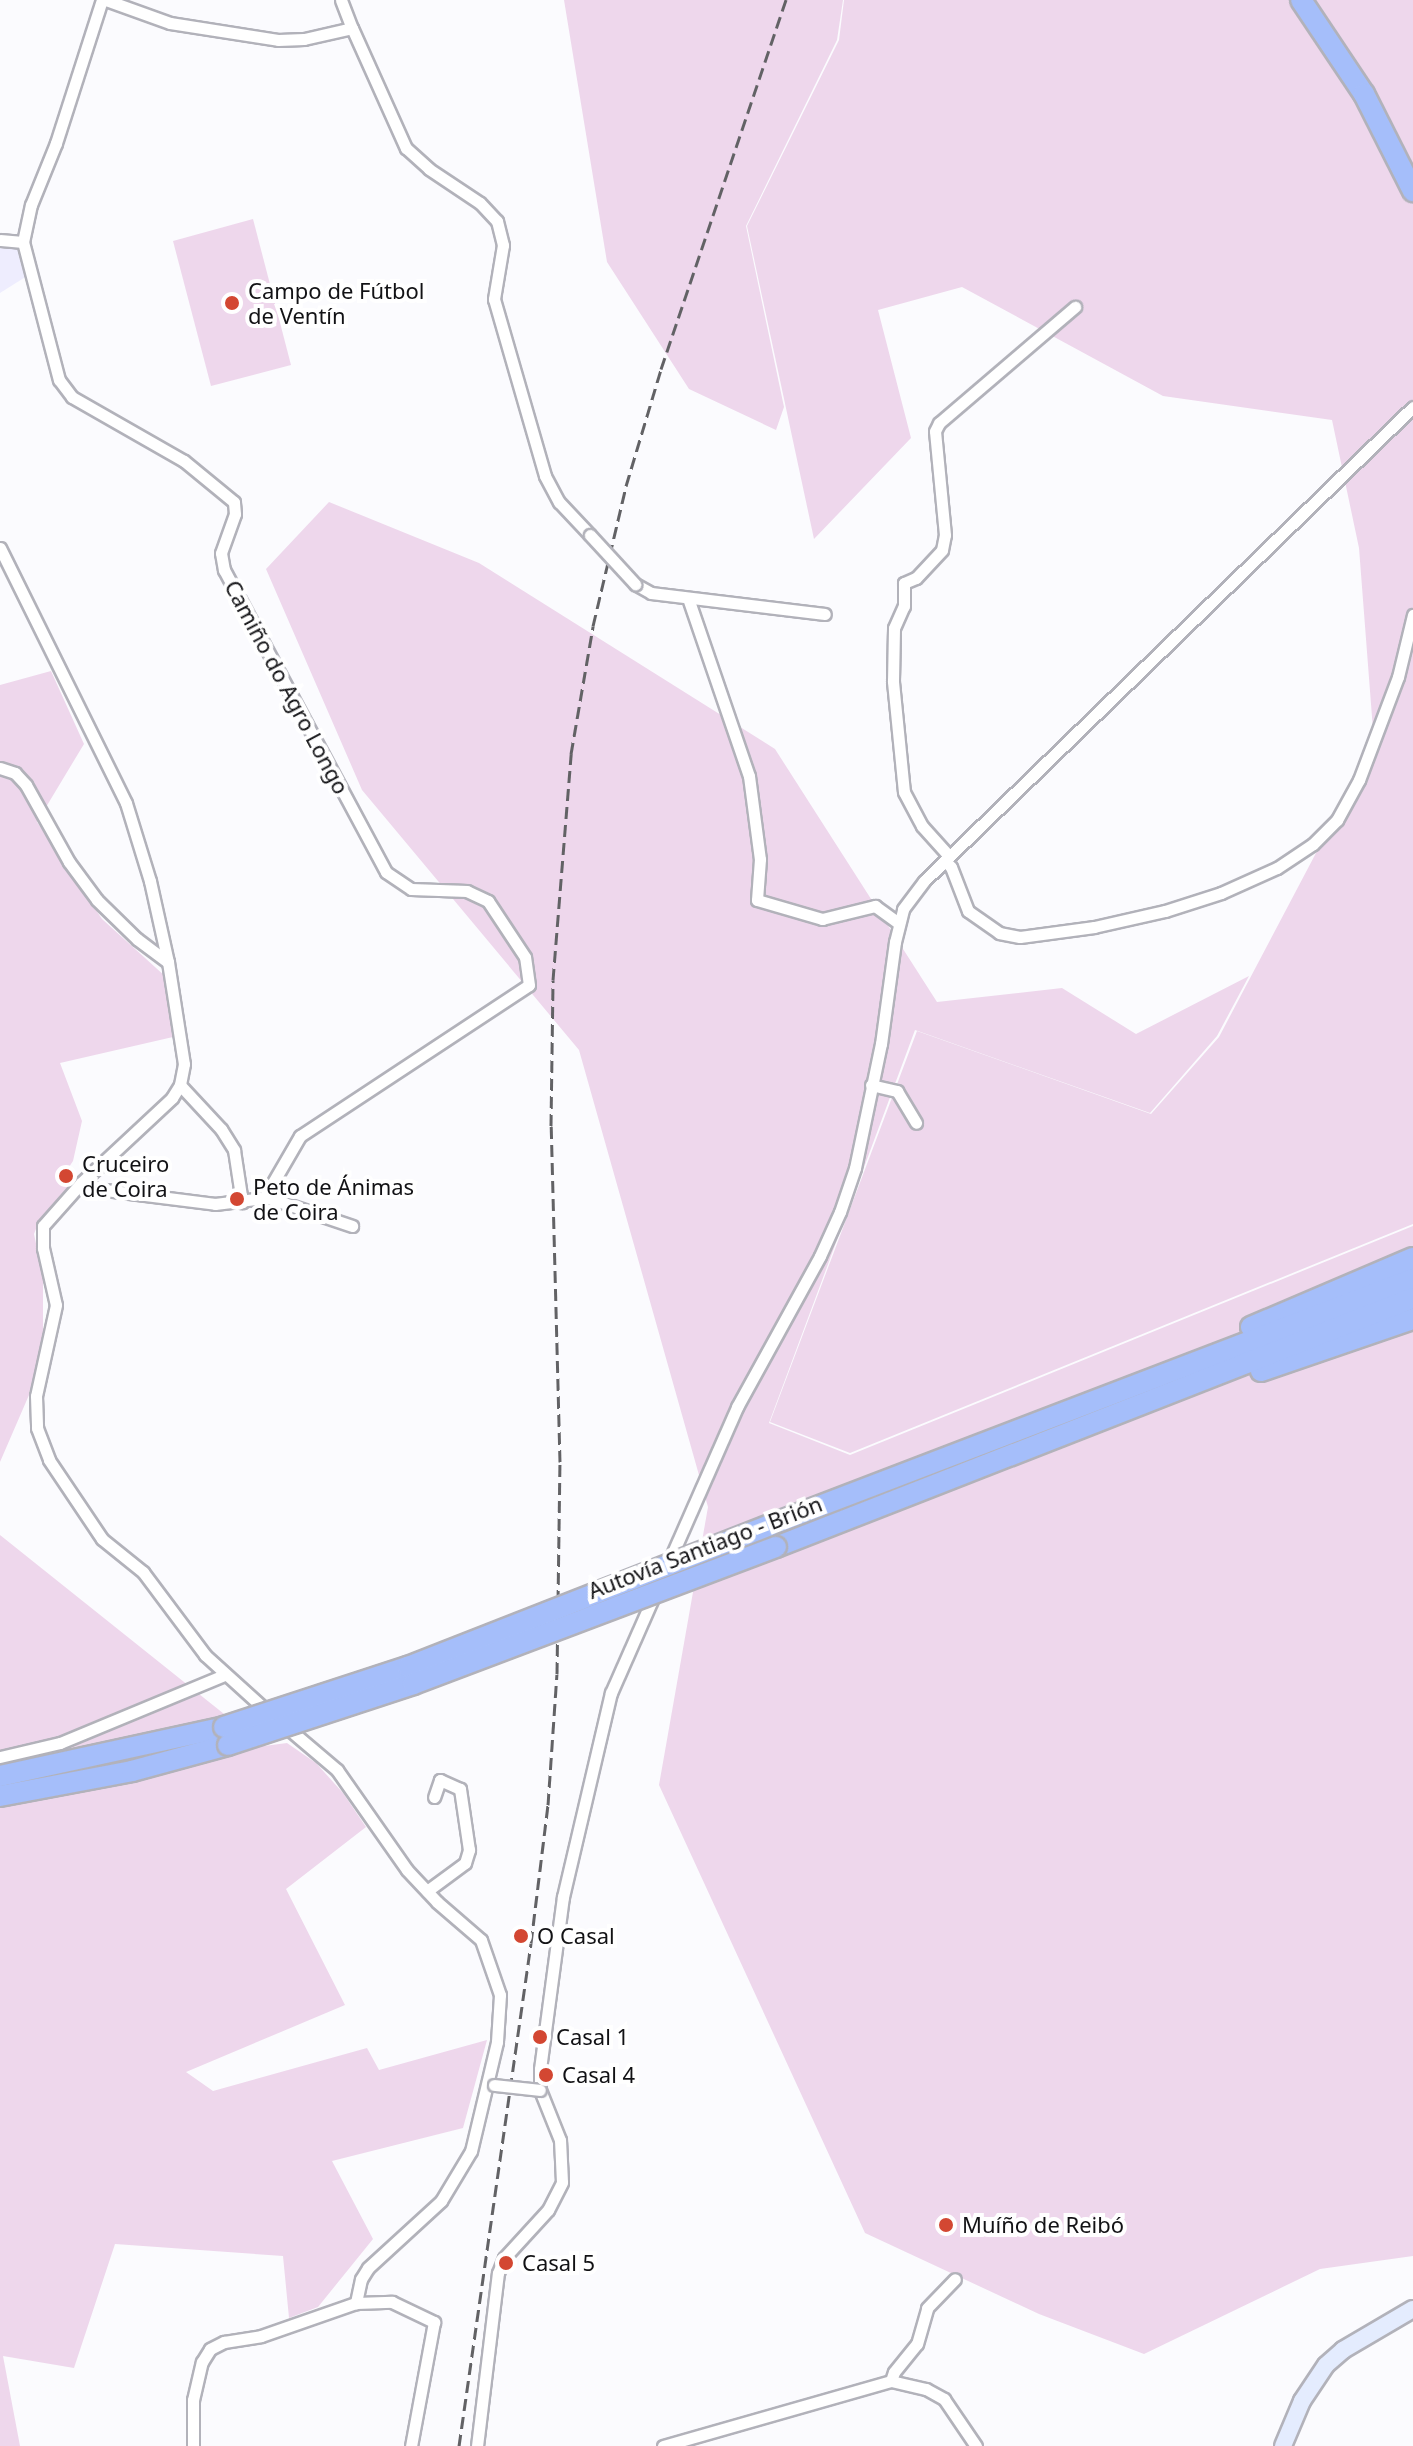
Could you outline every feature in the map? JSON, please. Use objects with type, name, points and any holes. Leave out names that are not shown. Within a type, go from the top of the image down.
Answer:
[{"type":"highway","points":[[1301,0],[1364,94],[1413,191]]},
{"type":"highway","points":[[1126,1391],[1146,1373],[1413,1258]]},
{"type":"highway","name":"Autovía Santiago - Brión","points":[[0,1796],[132,1771],[1413,1279]]},
{"type":"highway","name":"Autovía Santiago - Brión","points":[[0,1776],[226,1736],[413,1684],[776,1547],[1413,1298]]},
{"type":"highway","points":[[1153,1400],[1199,1392],[1413,1319]]},
{"type":"street","points":[[0,240],[23,242],[31,205],[56,143],[104,0],[170,23],[278,40],[304,39],[352,28]]},
{"type":"street","points":[[341,0],[406,148],[429,169],[480,203],[497,221],[503,245],[494,299],[545,476],[559,502],[635,584],[651,593],[825,614]]},
{"type":"street","name":"Camiño do Agro Longo","points":[[23,242],[59,380],[72,397],[184,461],[234,502],[235,514],[221,553],[224,570],[386,872],[411,889],[467,891],[488,901],[525,957],[529,985],[300,1136],[266,1197]]},
{"type":"street","points":[[1075,307],[939,423],[935,431],[945,535],[942,550],[916,578],[904,583],[904,606],[894,628],[893,681],[904,792],[922,826],[947,858],[968,911],[999,933],[1020,937],[1094,927],[1165,911],[1221,893],[1277,868],[1313,844],[1337,820],[1359,780],[1398,677],[1413,615]]},
{"type":"street","points":[[477,2446],[498,2273],[504,2258],[548,2210],[562,2182],[560,2140],[540,2090],[563,1897],[611,1693],[737,1407],[799,1296],[840,1212],[855,1168],[881,1044],[898,923],[910,897],[947,858],[1411,414]]},
{"type":"street","points":[[0,548],[126,803],[150,881],[168,962],[184,1064],[180,1085],[172,1098],[47,1218],[42,1236],[56,1305],[36,1396],[41,1441],[49,1460],[102,1539],[143,1572],[224,1675],[337,1770],[407,1870],[481,1940],[495,1975],[502,2015],[490,2084],[471,2151],[441,2201],[368,2268],[356,2303]]},
{"type":"street","points":[[688,598],[705,640],[749,776],[760,859],[757,900],[822,919],[875,906],[898,923]]},
{"type":"street","points":[[0,768],[15,773],[26,785],[69,862],[97,900],[137,939],[168,962]]},
{"type":"street","points":[[180,1085],[221,1129],[234,1150],[242,1202]]},
{"type":"street","points":[[871,1085],[897,1091],[916,1123]]},
{"type":"street","points":[[81,1183],[97,1189],[215,1204],[266,1197],[352,1226]]},
{"type":"street","points":[[0,1757],[60,1743],[224,1675]]},
{"type":"street","points":[[427,1891],[465,1863],[469,1850],[460,1789],[440,1780],[434,1797]]},
{"type":"street","points":[[490,2084],[540,2090]]},
{"type":"street","points":[[891,2381],[894,2372],[917,2344],[927,2308],[955,2279]]},
{"type":"street","points":[[193,2446],[193,2400],[202,2362],[210,2349],[224,2342],[261,2336],[356,2303],[404,2304],[434,2322],[411,2446]]},
{"type":"street","points":[[1283,2446],[1302,2401],[1333,2357],[1413,2309]]},
{"type":"street","points":[[663,2446],[891,2381],[926,2389],[944,2399],[976,2446]]},
{"type":"shaded area","points":[[564,0],[843,0],[837,40],[746,226],[784,407],[776,430],[689,389],[607,262]]},
{"type":"shaded area","points":[[844,0],[1413,0],[1413,1224],[850,1453],[770,1422],[917,1031],[1151,1114],[1219,1037],[1374,743],[1359,548],[1332,420],[1163,396],[962,287],[878,310],[911,438],[814,539],[747,226],[839,40]]},
{"type":"shaded area","name":"Campo de Fútbol de Ventín","points":[[253,219],[291,365],[211,386],[173,241]]},
{"type":"shaded area","points":[[0,244],[20,246],[27,276],[0,293]]},
{"type":"shaded area","points":[[329,502],[479,563],[775,749],[937,1002],[1062,988],[1136,1034],[1249,976],[1217,1036],[1150,1113],[915,1030],[769,1423],[850,1455],[1413,1226],[1413,2256],[1320,2269],[1144,2354],[1039,2314],[865,2233],[659,1785],[708,1507],[579,1050],[362,790],[266,569]]},
{"type":"shaded area","points":[[51,671],[84,744],[37,822],[102,919],[166,977],[173,1037],[60,1063],[82,1121],[73,1161],[63,1176],[72,1187],[39,1221],[34,1234],[43,1277],[43,1337],[29,1395],[0,1462],[0,685]]},
{"type":"shaded area","points":[[0,1535],[264,1746],[287,1743],[316,1763],[343,1793],[366,1827],[286,1889],[345,2005],[186,2072],[213,2091],[367,2048],[379,2070],[487,2040],[463,2128],[332,2161],[373,2239],[318,2307],[289,2318],[283,2256],[115,2244],[74,2368],[3,2356],[20,2446],[0,2446]]},
{"type":"railway","points":[[459,2446],[531,1943],[548,1805],[557,1674],[560,1462],[551,1126],[553,980],[571,754],[593,626],[626,486],[661,369],[786,0]]},
{"type":"place","name":"Campo de Fútbol de Ventín","points":[[232,303]]},
{"type":"place","name":"Cruceiro de Coira","points":[[66,1176]]},
{"type":"place","name":"Peto de Ánimas de Coira","points":[[237,1199]]},
{"type":"place","name":"O Casal","points":[[521,1936]]},
{"type":"place","name":"Casal 1","points":[[540,2037]]},
{"type":"place","name":"Casal 4","points":[[546,2075]]},
{"type":"place","name":"Muíño de Reibó","points":[[946,2225]]},
{"type":"place","name":"Casal 5","points":[[506,2263]]}]
